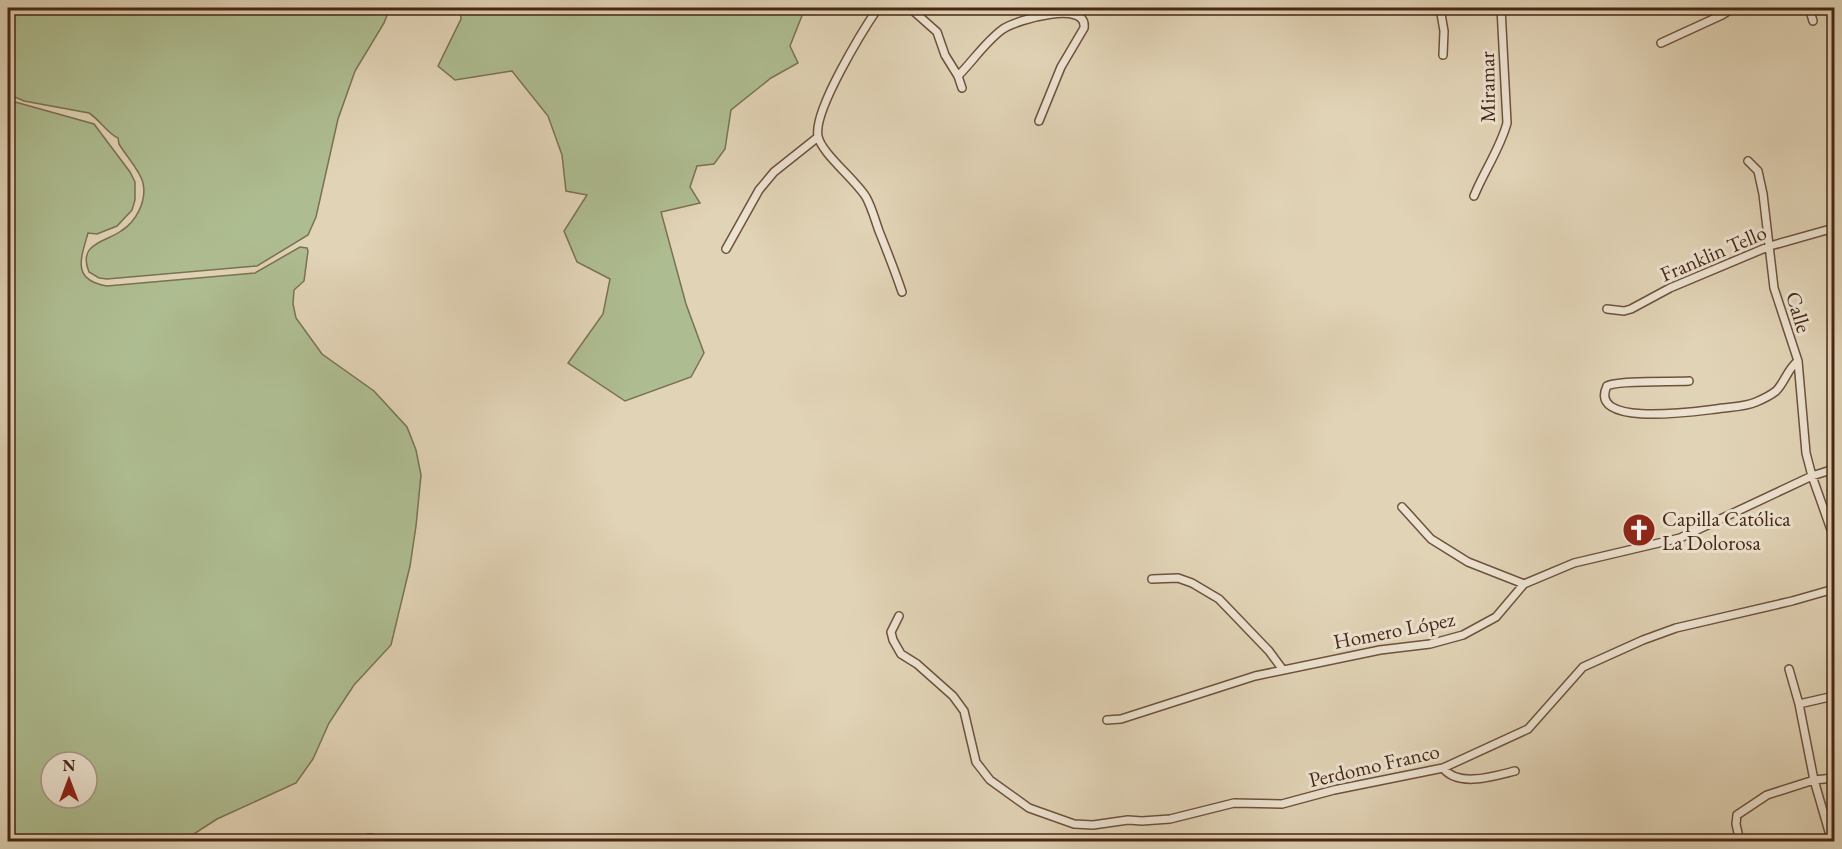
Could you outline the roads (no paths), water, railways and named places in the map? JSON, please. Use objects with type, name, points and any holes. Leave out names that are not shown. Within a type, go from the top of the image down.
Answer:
[{"type":"street","points":[[878,8],[847,57],[821,116],[818,137],[824,148],[865,196],[889,252],[902,292]]},
{"type":"street","points":[[910,8],[937,32],[946,58],[958,76],[962,88]]},
{"type":"street","points":[[1440,8],[1444,31],[1443,55]]},
{"type":"street","name":"Miramar","points":[[1474,196],[1507,123],[1501,8]]},
{"type":"street","points":[[1661,43],[1733,8]]},
{"type":"street","points":[[1809,8],[1813,21]]},
{"type":"street","points":[[958,76],[998,34],[1010,26],[1060,9],[1076,10],[1082,15],[1084,28],[1061,67],[1039,121]]},
{"type":"street","points":[[1833,126],[1834,143]]},
{"type":"street","points":[[726,249],[759,189],[774,172],[818,137]]},
{"type":"street","name":"Calle","points":[[1748,161],[1758,171],[1774,288],[1798,361],[1806,453],[1834,538]]},
{"type":"street","name":"Franklin Tello","points":[[1607,309],[1624,311],[1631,309],[1670,288],[1770,246],[1834,228]]},
{"type":"street","points":[[1689,381],[1614,382],[1607,386],[1605,394],[1611,405],[1642,414],[1674,414],[1753,403],[1776,391],[1792,366],[1798,361]]},
{"type":"street","name":"Homero López","points":[[1107,720],[1121,719],[1255,676],[1380,650],[1430,644],[1463,635],[1496,617],[1524,584],[1574,563],[1680,538],[1812,476],[1834,469]]},
{"type":"street","points":[[1402,507],[1431,539],[1468,562],[1524,584]]},
{"type":"street","points":[[1152,579],[1178,578],[1192,583],[1219,599],[1269,651],[1283,670]]},
{"type":"street","name":"Perdomo Franco","points":[[899,616],[891,632],[893,640],[901,654],[917,664],[953,696],[964,711],[976,762],[990,780],[1029,808],[1074,824],[1093,825],[1128,820],[1170,819],[1234,803],[1282,804],[1334,790],[1443,768],[1528,729],[1583,667],[1676,628],[1792,602],[1834,589]]},
{"type":"street","points":[[1789,669],[1799,704],[1814,780],[1832,842]]},
{"type":"street","points":[[1799,704],[1834,696]]},
{"type":"street","points":[[1443,768],[1448,774],[1461,779],[1495,776],[1515,771]]},
{"type":"street","points":[[1740,842],[1736,824],[1737,815],[1767,795],[1814,780],[1834,778]]},
{"type":"street","points":[[351,842],[370,838],[390,842]]},
{"type":"place","name":"Capilla Católica La Dolorosa","points":[[1639,530]]}]
